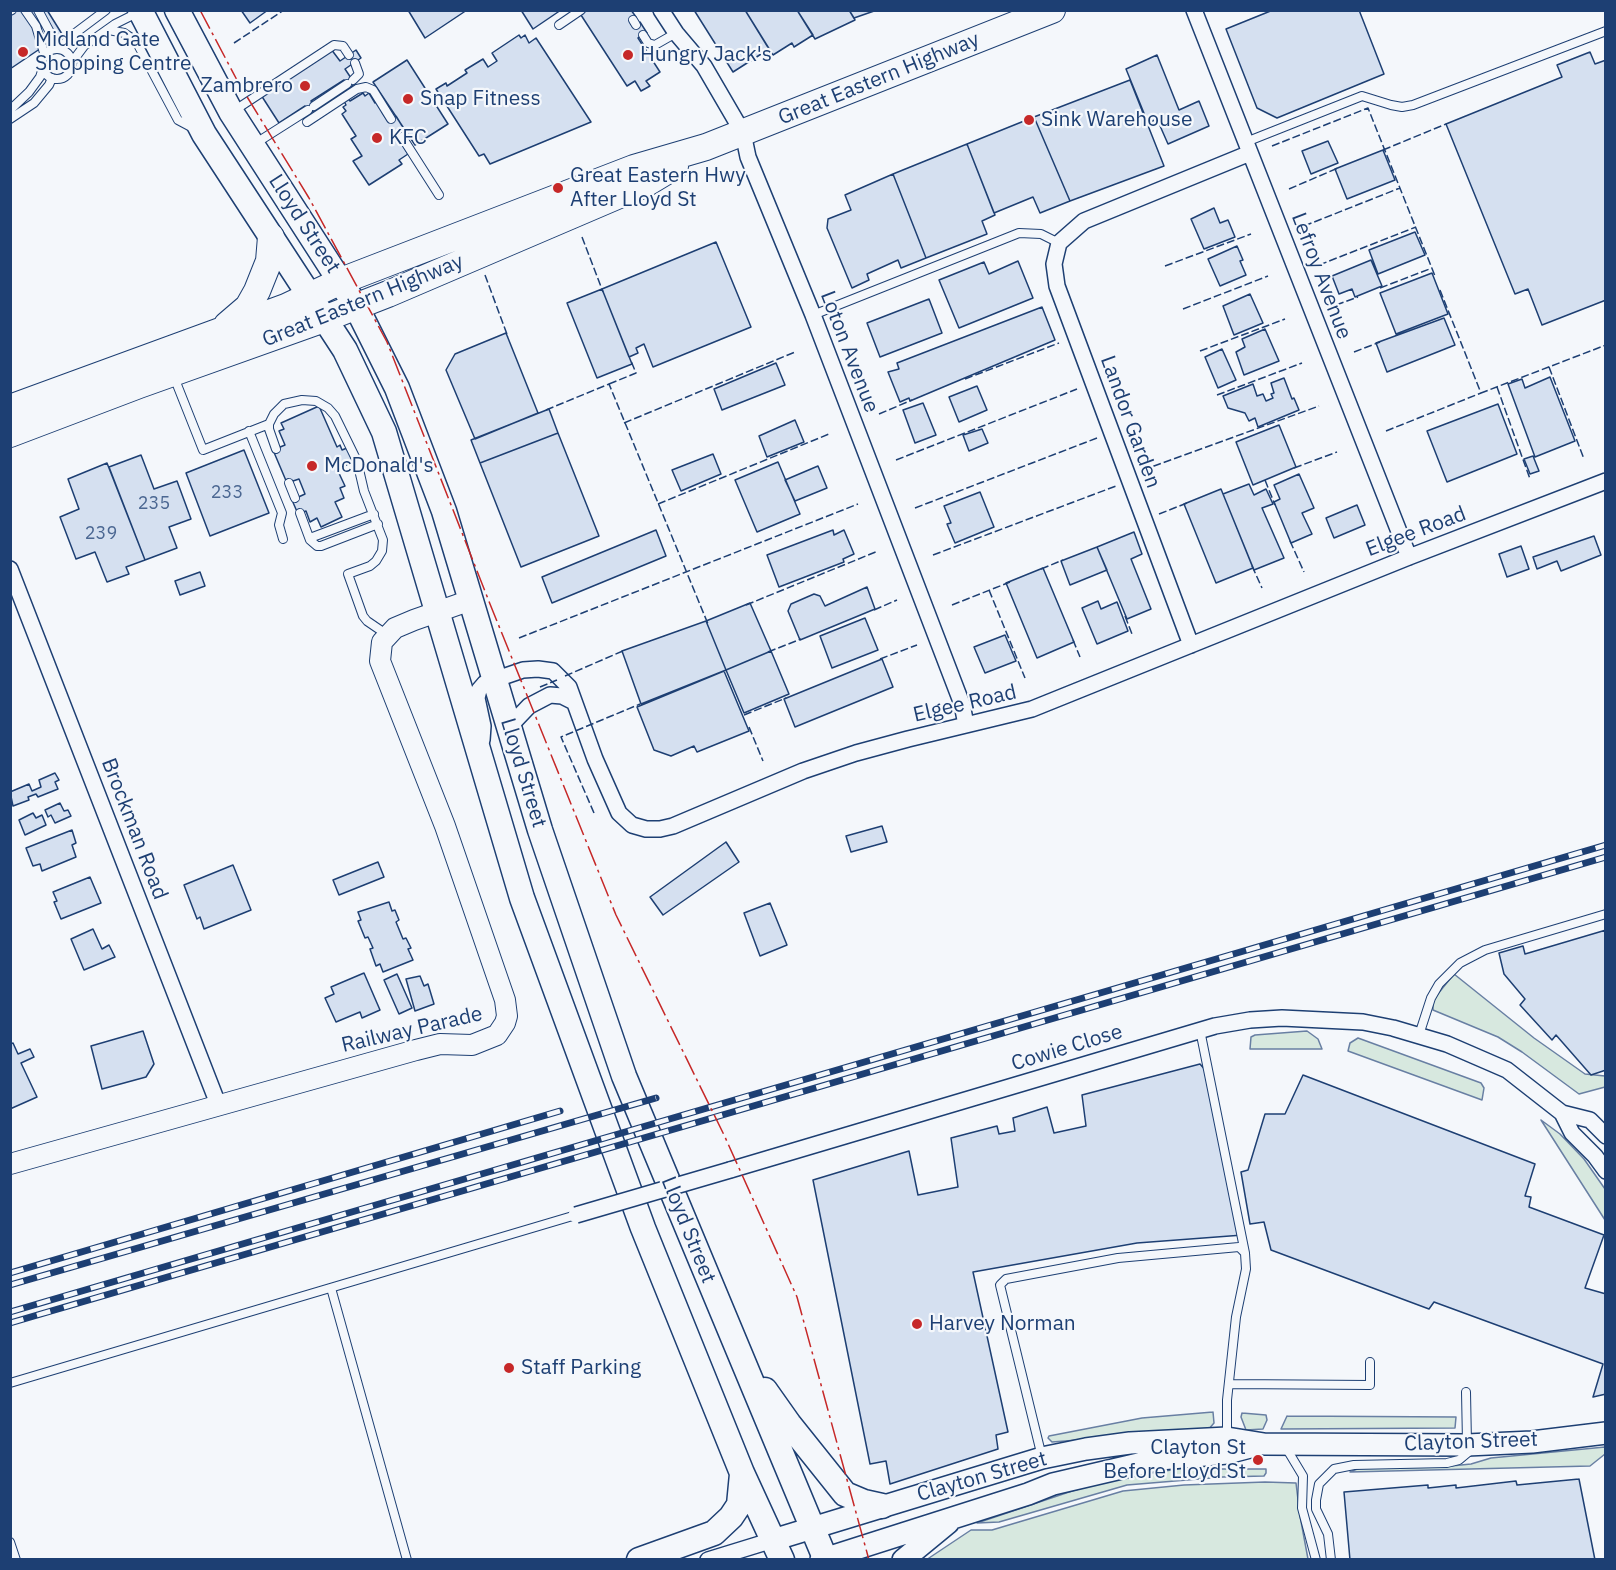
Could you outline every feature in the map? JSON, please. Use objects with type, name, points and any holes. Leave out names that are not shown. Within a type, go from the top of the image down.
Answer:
[{"type":"highway","name":"Great Eastern Highway","points":[[11,422],[218,333],[286,307],[341,281],[634,168],[706,147],[1047,11]]},
{"type":"highway","name":"Great Eastern Highway","points":[[11,422],[40,423],[324,319],[645,184],[706,147]]},
{"type":"highway","points":[[218,333],[248,307],[269,261],[272,237]]},
{"type":"main road","name":"Lloyd Street","points":[[177,10],[231,112],[356,306],[397,388],[444,511],[540,830],[624,1076],[824,1559]]},
{"type":"main road","name":"Lloyd Street","points":[[141,11],[204,134],[345,350],[384,432],[522,898],[643,1228],[742,1473],[778,1550]]},
{"type":"main road","points":[[717,1303],[765,1390],[836,1485],[845,1494],[855,1499],[882,1506]]},
{"type":"main road","name":"Clayton Street","points":[[778,1550],[812,1528],[1042,1458],[1086,1449],[1130,1443],[1227,1446],[1475,1444],[1532,1442],[1605,1433]]},
{"type":"main road","name":"Clayton Street","points":[[824,1559],[1053,1484],[1227,1446]]},
{"type":"main road","points":[[639,1560],[714,1533],[739,1504],[742,1473]]},
{"type":"main road","points":[[903,1560],[961,1514]]},
{"type":"street","name":"Loton Avenue","points":[[661,10],[676,33],[704,66],[743,132],[748,157],[813,315],[962,704],[966,725]]},
{"type":"street","name":"Lefroy Avenue","points":[[1194,10],[1409,557]]},
{"type":"street","points":[[1059,243],[1084,221],[1248,148]]},
{"type":"street","name":"Landor Garden","points":[[1059,243],[1054,264],[1057,286],[1191,645]]},
{"type":"street","name":"Elgee Road","points":[[480,758],[483,726],[477,698],[479,690],[485,683],[523,670],[553,671],[569,687],[595,759],[619,813],[632,825],[660,830],[803,771],[856,753],[1032,709],[1409,557],[1605,481]]},
{"type":"street","name":"Brockman Road","points":[[10,569],[218,1104]]},
{"type":"street","points":[[388,635],[403,624],[471,600]]},
{"type":"street","name":"Railway Parade","points":[[10,1164],[424,1048],[440,1044],[479,1043],[497,1035],[505,1023],[507,1009],[445,826],[380,661],[382,642],[388,635]]},
{"type":"street","points":[[509,727],[529,706],[550,695],[562,696],[574,702]]},
{"type":"street","name":"Cowie Close","points":[[576,1215],[1200,1030],[1250,1020],[1287,1018],[1364,1022],[1447,1044],[1507,1070],[1562,1113],[1590,1120],[1605,1136]]},
{"type":"street","name":"Cowie Close","points":[[1562,1113],[1572,1133],[1595,1156],[1605,1171]]},
{"type":"street","name":"Clayton Street","points":[[708,1560],[778,1550]]},
{"type":"lane","points":[[10,110],[30,92],[40,77],[45,56],[36,26],[26,10]]},
{"type":"lane","points":[[38,10],[60,49]]},
{"type":"lane","points":[[60,49],[70,37],[106,10]]},
{"type":"lane","points":[[559,25],[581,10]]},
{"type":"lane","points":[[43,68],[46,74],[59,79],[69,73],[72,62],[84,46],[116,24],[141,11]]},
{"type":"lane","points":[[109,30],[124,33],[136,41],[178,120],[204,134]]},
{"type":"lane","points":[[1248,148],[1352,99],[1362,96],[1402,107],[1413,105],[1605,31]]},
{"type":"lane","points":[[643,35],[651,45],[659,44],[676,33]]},
{"type":"lane","points":[[231,112],[334,45],[343,46],[349,55]]},
{"type":"lane","points":[[45,56],[49,51],[60,49],[66,51],[72,62]]},
{"type":"lane","points":[[252,146],[350,82],[359,74],[355,63]]},
{"type":"lane","points":[[10,119],[34,103],[52,78]]},
{"type":"lane","points":[[307,122],[357,89],[366,87],[373,90],[391,119]]},
{"type":"lane","points":[[402,137],[439,195]]},
{"type":"lane","points":[[813,315],[1019,233],[1041,234],[1059,243]]},
{"type":"lane","points":[[172,373],[203,450],[269,424]]},
{"type":"lane","points":[[276,448],[269,424],[278,409],[292,402],[309,400],[328,408],[335,416],[357,461],[364,491],[384,540],[379,557],[370,566],[348,574],[363,616],[388,635]]},
{"type":"lane","points":[[249,431],[282,513],[279,525],[283,539]]},
{"type":"lane","points":[[289,483],[295,498]]},
{"type":"lane","points":[[300,513],[313,543],[321,546],[378,524]]},
{"type":"lane","points":[[310,538],[374,514]]},
{"type":"lane","points":[[1419,1035],[1431,998],[1439,984],[1460,963],[1485,950],[1605,914]]},
{"type":"lane","points":[[1200,1030],[1245,1253],[1246,1269],[1236,1317],[1229,1384],[1227,1446]]},
{"type":"lane","points":[[10,1383],[576,1215]]},
{"type":"lane","points":[[1042,1458],[1000,1285],[1006,1279],[1118,1258],[1239,1247],[1245,1253]]},
{"type":"lane","points":[[331,1288],[406,1559]]},
{"type":"lane","points":[[1229,1384],[1370,1385],[1370,1362]]},
{"type":"lane","points":[[1331,1560],[1328,1534],[1317,1509],[1319,1484],[1334,1469],[1354,1465],[1453,1462],[1475,1444],[1466,1392]]},
{"type":"lane","points":[[1274,1444],[1304,1476],[1302,1508],[1316,1560]]},
{"type":"lane","points":[[10,1542],[16,1560]]},
{"type":"shaded area","points":[[1454,974],[1534,1038],[1585,1074],[1605,1076],[1605,1087],[1579,1094],[1498,1037],[1433,1010],[1433,1002],[1437,995]]},
{"type":"shaded area","points":[[1307,1031],[1318,1039],[1322,1049],[1250,1049],[1251,1037],[1255,1035]]},
{"type":"shaded area","points":[[1358,1038],[1481,1083],[1484,1088],[1482,1100],[1348,1051],[1350,1043]]},
{"type":"shaded area","points":[[1541,1120],[1560,1134],[1584,1159],[1605,1189],[1605,1220]]},
{"type":"shaded area","points":[[1213,1412],[1214,1423],[1208,1430],[1052,1442],[1048,1438],[1142,1418]]},
{"type":"shaded area","points":[[1242,1413],[1266,1415],[1267,1420],[1263,1429],[1246,1430],[1241,1417]]},
{"type":"shaded area","points":[[1287,1416],[1456,1417],[1455,1428],[1281,1429]]},
{"type":"shaded area","points":[[1605,1447],[1605,1454],[1590,1466],[1350,1472],[1362,1467],[1451,1466],[1471,1464],[1491,1458]]},
{"type":"shaded area","points":[[1216,1463],[1221,1469],[1266,1469],[1266,1473],[1264,1476],[1127,1485],[999,1522],[977,1523],[1114,1479]]},
{"type":"shaded area","points":[[1296,1483],[1308,1559],[926,1560],[971,1530],[992,1530],[1123,1491],[1184,1485]]},
{"type":"building","name":"Midland Gate Shopping Centre","points":[[10,10],[47,10],[62,34],[10,69]]},
{"type":"building","points":[[241,10],[268,10],[250,23]]},
{"type":"building","points":[[408,10],[467,10],[425,38]]},
{"type":"building","points":[[521,10],[561,10],[533,29]]},
{"type":"building","name":"Hungry Jack's","points":[[587,10],[631,10],[636,17],[630,21],[634,27],[640,22],[647,33],[638,38],[660,72],[646,81],[650,86],[641,91],[635,81],[627,86],[581,15]]},
{"type":"building","points":[[694,10],[745,10],[769,49],[733,72]]},
{"type":"building","points":[[745,10],[797,10],[813,35],[794,47],[792,43],[773,55]]},
{"type":"building","points":[[797,10],[849,10],[855,20],[815,39]]},
{"type":"building","points":[[849,10],[877,10],[854,18]]},
{"type":"building","points":[[1273,10],[1359,10],[1384,74],[1277,118],[1257,108],[1226,29]]},
{"type":"building","points":[[519,35],[521,38],[525,35],[529,43],[536,38],[591,122],[490,164],[484,154],[479,156],[436,89],[446,83],[447,86],[467,73],[465,70],[483,59],[488,67],[497,61],[492,53]]},
{"type":"building","name":"Zambrero","points":[[331,49],[340,61],[356,50],[361,58],[345,69],[355,84],[349,88],[344,80],[311,101],[317,109],[310,113],[305,106],[279,123],[261,95]]},
{"type":"building","points":[[1590,52],[1595,64],[1606,60],[1606,300],[1542,325],[1528,289],[1515,294],[1446,124],[1562,77],[1557,65]]},
{"type":"building","points":[[1157,55],[1179,110],[1199,101],[1209,126],[1168,144],[1157,119],[1148,123],[1126,69]]},
{"type":"building","name":"Snap Fitness","points":[[407,60],[448,124],[415,145],[373,82]]},
{"type":"building","points":[[1130,80],[1164,166],[1070,201],[1034,117]]},
{"type":"building","name":"KFC","points":[[363,93],[365,96],[369,93],[375,103],[378,101],[388,121],[396,116],[407,134],[399,139],[408,154],[399,160],[402,164],[369,185],[353,161],[362,156],[351,139],[356,136],[342,114],[346,111],[343,107],[346,105],[343,99],[347,97],[350,101]]},
{"type":"building","points":[[1034,117],[1070,201],[1040,213],[1033,197],[994,213],[967,144]]},
{"type":"building","points":[[1328,141],[1338,163],[1311,174],[1302,151]]},
{"type":"building","points":[[967,144],[995,215],[982,221],[987,234],[926,258],[893,174]]},
{"type":"building","points":[[1383,150],[1395,180],[1347,199],[1335,169]]},
{"type":"building","points":[[893,174],[926,258],[901,268],[898,260],[867,274],[869,280],[852,288],[827,228],[828,219],[851,210],[845,195]]},
{"type":"building","points":[[1214,208],[1220,223],[1228,220],[1235,237],[1204,249],[1191,219]]},
{"type":"building","points":[[1415,232],[1425,255],[1378,274],[1369,250]]},
{"type":"building","points":[[716,242],[751,327],[653,367],[644,344],[636,348],[638,353],[629,357],[602,289]]},
{"type":"building","points":[[1237,246],[1246,275],[1220,286],[1208,259]]},
{"type":"building","points":[[1371,260],[1382,286],[1355,297],[1352,289],[1339,294],[1332,276]]},
{"type":"building","points":[[1018,261],[1033,298],[959,328],[939,280],[984,262],[989,274]]},
{"type":"building","points":[[1432,273],[1448,314],[1396,334],[1380,293]]},
{"type":"building","points":[[602,289],[632,364],[597,378],[567,303]]},
{"type":"building","points":[[1250,294],[1263,323],[1234,335],[1223,306]]},
{"type":"building","points":[[929,299],[942,333],[880,357],[867,323]]},
{"type":"building","points":[[1042,307],[1055,340],[910,401],[909,398],[900,402],[888,372],[899,369],[897,363]]},
{"type":"building","points":[[1444,318],[1455,345],[1387,372],[1376,343]]},
{"type":"building","points":[[1265,329],[1279,361],[1244,375],[1236,352],[1245,347],[1242,339]]},
{"type":"building","points":[[506,333],[538,413],[475,439],[446,370],[455,354]]},
{"type":"building","points":[[1222,349],[1236,380],[1218,388],[1205,357]]},
{"type":"building","points":[[776,363],[785,385],[722,410],[714,389]]},
{"type":"building","points":[[1550,377],[1575,441],[1535,457],[1508,384],[1522,379],[1525,388]]},
{"type":"building","points":[[1284,378],[1299,410],[1258,427],[1255,418],[1249,421],[1245,413],[1228,408],[1223,396],[1253,384],[1257,396],[1263,394],[1266,401],[1273,398],[1271,383]]},
{"type":"building","points":[[977,386],[987,410],[959,422],[949,397]]},
{"type":"building","points":[[923,403],[936,435],[915,443],[903,410]]},
{"type":"building","points":[[1498,404],[1517,454],[1447,482],[1427,431]]},
{"type":"building","name":"McDonald's","points":[[319,406],[337,447],[340,445],[342,450],[347,448],[353,462],[337,469],[345,486],[340,488],[344,498],[335,502],[342,517],[321,527],[317,518],[310,522],[306,511],[298,514],[292,500],[305,494],[299,479],[287,483],[273,450],[285,445],[279,431],[284,429],[281,423]]},
{"type":"building","points":[[549,409],[558,433],[480,463],[471,440]]},
{"type":"building","points":[[795,420],[804,442],[767,457],[759,436]]},
{"type":"building","points":[[1279,425],[1296,467],[1253,485],[1236,442]]},
{"type":"building","points":[[982,429],[988,443],[969,451],[963,435]]},
{"type":"building","points":[[558,433],[599,536],[521,567],[480,463]]},
{"type":"building","points":[[244,450],[269,513],[210,536],[186,473]]},
{"type":"building","points":[[713,454],[721,474],[681,491],[672,470]]},
{"type":"building","points":[[141,455],[154,489],[177,481],[191,519],[169,527],[177,548],[145,560],[109,467]]},
{"type":"building","points":[[1533,456],[1539,471],[1530,474],[1524,459]]},
{"type":"building","points":[[778,462],[800,514],[757,532],[735,480]]},
{"type":"building","points":[[107,463],[145,560],[126,567],[129,574],[107,582],[95,552],[76,559],[60,517],[79,509],[68,479]]},
{"type":"building","points":[[818,466],[827,488],[795,501],[785,480]]},
{"type":"building","points":[[1299,474],[1314,508],[1302,513],[1312,534],[1291,543],[1274,502],[1280,499],[1274,485]]},
{"type":"building","points":[[1249,484],[1254,495],[1266,489],[1273,504],[1262,508],[1284,558],[1254,570],[1223,494]]},
{"type":"building","points":[[1221,489],[1253,568],[1216,583],[1184,504]]},
{"type":"building","points":[[980,492],[994,527],[955,543],[947,524],[951,523],[944,506]]},
{"type":"building","points":[[1357,505],[1365,525],[1334,538],[1326,518]]},
{"type":"building","points":[[656,530],[666,556],[552,603],[542,577]]},
{"type":"building","points":[[833,530],[834,535],[844,530],[854,554],[843,559],[844,562],[779,587],[767,555]]},
{"type":"building","points":[[1134,532],[1142,554],[1131,559],[1151,609],[1127,619],[1097,547]]},
{"type":"building","points":[[1594,536],[1601,555],[1561,571],[1557,561],[1537,569],[1533,557]]},
{"type":"building","points":[[1521,546],[1529,569],[1507,577],[1499,554]]},
{"type":"building","points":[[1097,547],[1107,570],[1070,585],[1061,561]]},
{"type":"building","points":[[1043,568],[1074,642],[1037,658],[1006,583]]},
{"type":"building","points":[[200,572],[205,586],[180,595],[175,581]]},
{"type":"building","points":[[867,587],[875,609],[800,640],[788,611],[791,604],[814,594],[820,596],[825,606]]},
{"type":"building","points":[[1098,601],[1101,609],[1117,602],[1128,631],[1097,644],[1082,608]]},
{"type":"building","points":[[750,603],[771,651],[726,670],[706,621]]},
{"type":"building","points":[[865,618],[878,650],[832,668],[820,636]]},
{"type":"building","points":[[706,621],[726,670],[641,704],[622,651]]},
{"type":"building","points":[[1005,635],[1016,661],[985,673],[974,647]]},
{"type":"building","points":[[771,651],[789,694],[744,713],[726,670]]},
{"type":"building","points":[[882,659],[893,687],[795,727],[784,699]]},
{"type":"building","points":[[724,671],[749,731],[697,752],[694,746],[671,756],[654,750],[637,707]]},
{"type":"building","points":[[55,773],[59,780],[55,782],[58,789],[38,797],[36,794],[28,797],[29,800],[13,806],[10,792],[29,784],[32,791],[41,787],[39,780]]},
{"type":"building","points":[[60,803],[64,811],[68,810],[71,816],[55,823],[51,815],[48,817],[45,810]]},
{"type":"building","points":[[33,813],[36,818],[42,815],[46,825],[25,835],[19,820]]},
{"type":"building","points":[[882,826],[887,842],[851,852],[846,836]]},
{"type":"building","points":[[72,830],[76,843],[72,845],[76,857],[42,871],[40,864],[33,866],[26,848]]},
{"type":"building","points":[[726,842],[739,862],[663,915],[650,897]]},
{"type":"building","points":[[378,862],[384,877],[339,895],[333,880]]},
{"type":"building","points":[[233,865],[251,910],[204,929],[200,917],[197,919],[184,885]]},
{"type":"building","points":[[90,877],[101,903],[61,919],[54,902],[57,901],[53,892]]},
{"type":"building","points":[[389,902],[399,920],[396,922],[403,939],[406,938],[411,948],[408,949],[413,960],[383,972],[380,964],[376,966],[370,949],[373,948],[368,937],[365,938],[358,921],[361,920],[358,912]]},
{"type":"building","points":[[770,903],[787,945],[760,956],[744,913]]},
{"type":"building","points":[[93,929],[102,949],[109,945],[115,957],[84,970],[71,939]]},
{"type":"building","points":[[1606,930],[1606,1070],[1591,1075],[1556,1035],[1552,1040],[1520,1005],[1525,999],[1504,974],[1499,953],[1523,946],[1525,954]]},
{"type":"building","points":[[364,973],[380,1010],[362,1018],[360,1012],[336,1022],[325,998],[334,994],[331,987]]},
{"type":"building","points":[[397,974],[412,1008],[399,1014],[384,980]]},
{"type":"building","points":[[420,976],[424,986],[428,984],[434,1004],[415,1011],[406,979]]},
{"type":"building","points":[[143,1031],[154,1064],[146,1077],[102,1089],[91,1046]]},
{"type":"building","points":[[13,1043],[18,1054],[30,1049],[34,1057],[21,1063],[37,1097],[10,1109],[10,1044]]},
{"type":"building","points":[[1200,1064],[1207,1072],[1243,1235],[1137,1243],[973,1272],[1008,1432],[996,1435],[998,1449],[890,1484],[886,1461],[870,1464],[813,1180],[909,1151],[918,1195],[958,1187],[951,1138],[997,1126],[999,1134],[1015,1131],[1013,1118],[1047,1107],[1054,1133],[1086,1126],[1082,1095]]},
{"type":"building","points":[[1303,1075],[1535,1164],[1525,1196],[1531,1197],[1529,1207],[1604,1235],[1585,1288],[1606,1294],[1606,1394],[1593,1397],[1603,1364],[1434,1302],[1429,1309],[1271,1250],[1264,1222],[1250,1224],[1241,1172],[1248,1170],[1265,1114],[1285,1114]]},
{"type":"building","points":[[1579,1479],[1595,1560],[1350,1560],[1344,1492],[1428,1485],[1428,1488],[1456,1485],[1456,1488],[1516,1481],[1517,1485]]},
{"type":"railway","points":[[10,1312],[1606,845]]},
{"type":"railway","points":[[10,1323],[1606,857]]},
{"type":"railway","points":[[10,1285],[656,1098]]},
{"type":"railway","points":[[10,1273],[560,1111]]},
{"type":"fence","points":[[234,43],[284,10]]},
{"type":"fence","points":[[1272,146],[1368,108],[1435,276]]},
{"type":"fence","points":[[1383,150],[1446,124]]},
{"type":"fence","points":[[1289,189],[1338,168]]},
{"type":"fence","points":[[1304,226],[1400,188]]},
{"type":"fence","points":[[1319,265],[1416,227]]},
{"type":"fence","points":[[1165,266],[1251,234]]},
{"type":"fence","points":[[582,237],[603,292]]},
{"type":"fence","points":[[1380,288],[1432,268]]},
{"type":"fence","points":[[485,275],[508,337]]},
{"type":"fence","points":[[1183,309],[1268,276]]},
{"type":"fence","points":[[1440,290],[1481,393],[1606,345]]},
{"type":"fence","points":[[1336,305],[1358,297]]},
{"type":"fence","points":[[1200,351],[1285,319]]},
{"type":"fence","points":[[1354,352],[1380,342]]},
{"type":"fence","points":[[965,379],[1059,343]]},
{"type":"fence","points":[[624,423],[795,352]]},
{"type":"fence","points":[[609,384],[636,373],[631,361]]},
{"type":"fence","points":[[1217,395],[1302,363]]},
{"type":"fence","points":[[1549,367],[1584,459]]},
{"type":"fence","points":[[546,410],[609,384],[708,624]]},
{"type":"fence","points":[[1497,387],[1530,479]]},
{"type":"fence","points":[[896,460],[1077,389]]},
{"type":"fence","points":[[1386,431],[1481,393]]},
{"type":"fence","points":[[879,414],[912,400]]},
{"type":"fence","points":[[1143,470],[1319,406]]},
{"type":"fence","points":[[658,504],[829,434]]},
{"type":"fence","points":[[915,508],[1097,438]]},
{"type":"fence","points":[[1294,468],[1337,452]]},
{"type":"fence","points":[[1265,480],[1275,505]]},
{"type":"fence","points":[[933,555],[1116,486]]},
{"type":"fence","points":[[1159,514],[1187,503]]},
{"type":"fence","points":[[519,638],[858,504]]},
{"type":"fence","points":[[1290,541],[1304,572]]},
{"type":"fence","points":[[746,605],[878,551]]},
{"type":"fence","points":[[1041,569],[1063,560]]},
{"type":"fence","points":[[1252,566],[1262,588]]},
{"type":"fence","points":[[952,605],[1010,582]]},
{"type":"fence","points":[[989,590],[1025,678]]},
{"type":"fence","points":[[874,610],[897,600]]},
{"type":"fence","points":[[1125,616],[1132,634]]},
{"type":"fence","points":[[768,652],[801,639]]},
{"type":"fence","points":[[1073,640],[1080,657]]},
{"type":"fence","points":[[880,659],[917,645]]},
{"type":"fence","points":[[565,676],[625,650]]},
{"type":"fence","points":[[540,687],[557,680]]},
{"type":"fence","points":[[744,715],[786,698]]},
{"type":"fence","points":[[594,813],[561,737],[640,704]]},
{"type":"fence","points":[[749,727],[763,761]]},
{"type":"power","points":[[200,10],[238,82],[309,198],[387,342],[616,915],[725,1137],[797,1297],[869,1560]]},
{"type":"place","name":"Midland Gate Shopping Centre","points":[[23,52]]},
{"type":"place","name":"Hungry Jack's","points":[[628,55]]},
{"type":"place","name":"Zambrero","points":[[305,86]]},
{"type":"place","name":"Snap Fitness","points":[[408,99]]},
{"type":"place","name":"Sink Warehouse","points":[[1029,120]]},
{"type":"place","name":"KFC","points":[[377,138]]},
{"type":"place","name":"Great Eastern Hwy After Lloyd St","points":[[558,188]]},
{"type":"place","name":"McDonald's","points":[[312,466]]},
{"type":"place","name":"Harvey Norman","points":[[917,1324]]},
{"type":"place","name":"Staff Parking","points":[[509,1368]]},
{"type":"place","name":"Clayton St Before Lloyd St","points":[[1258,1460]]}]
